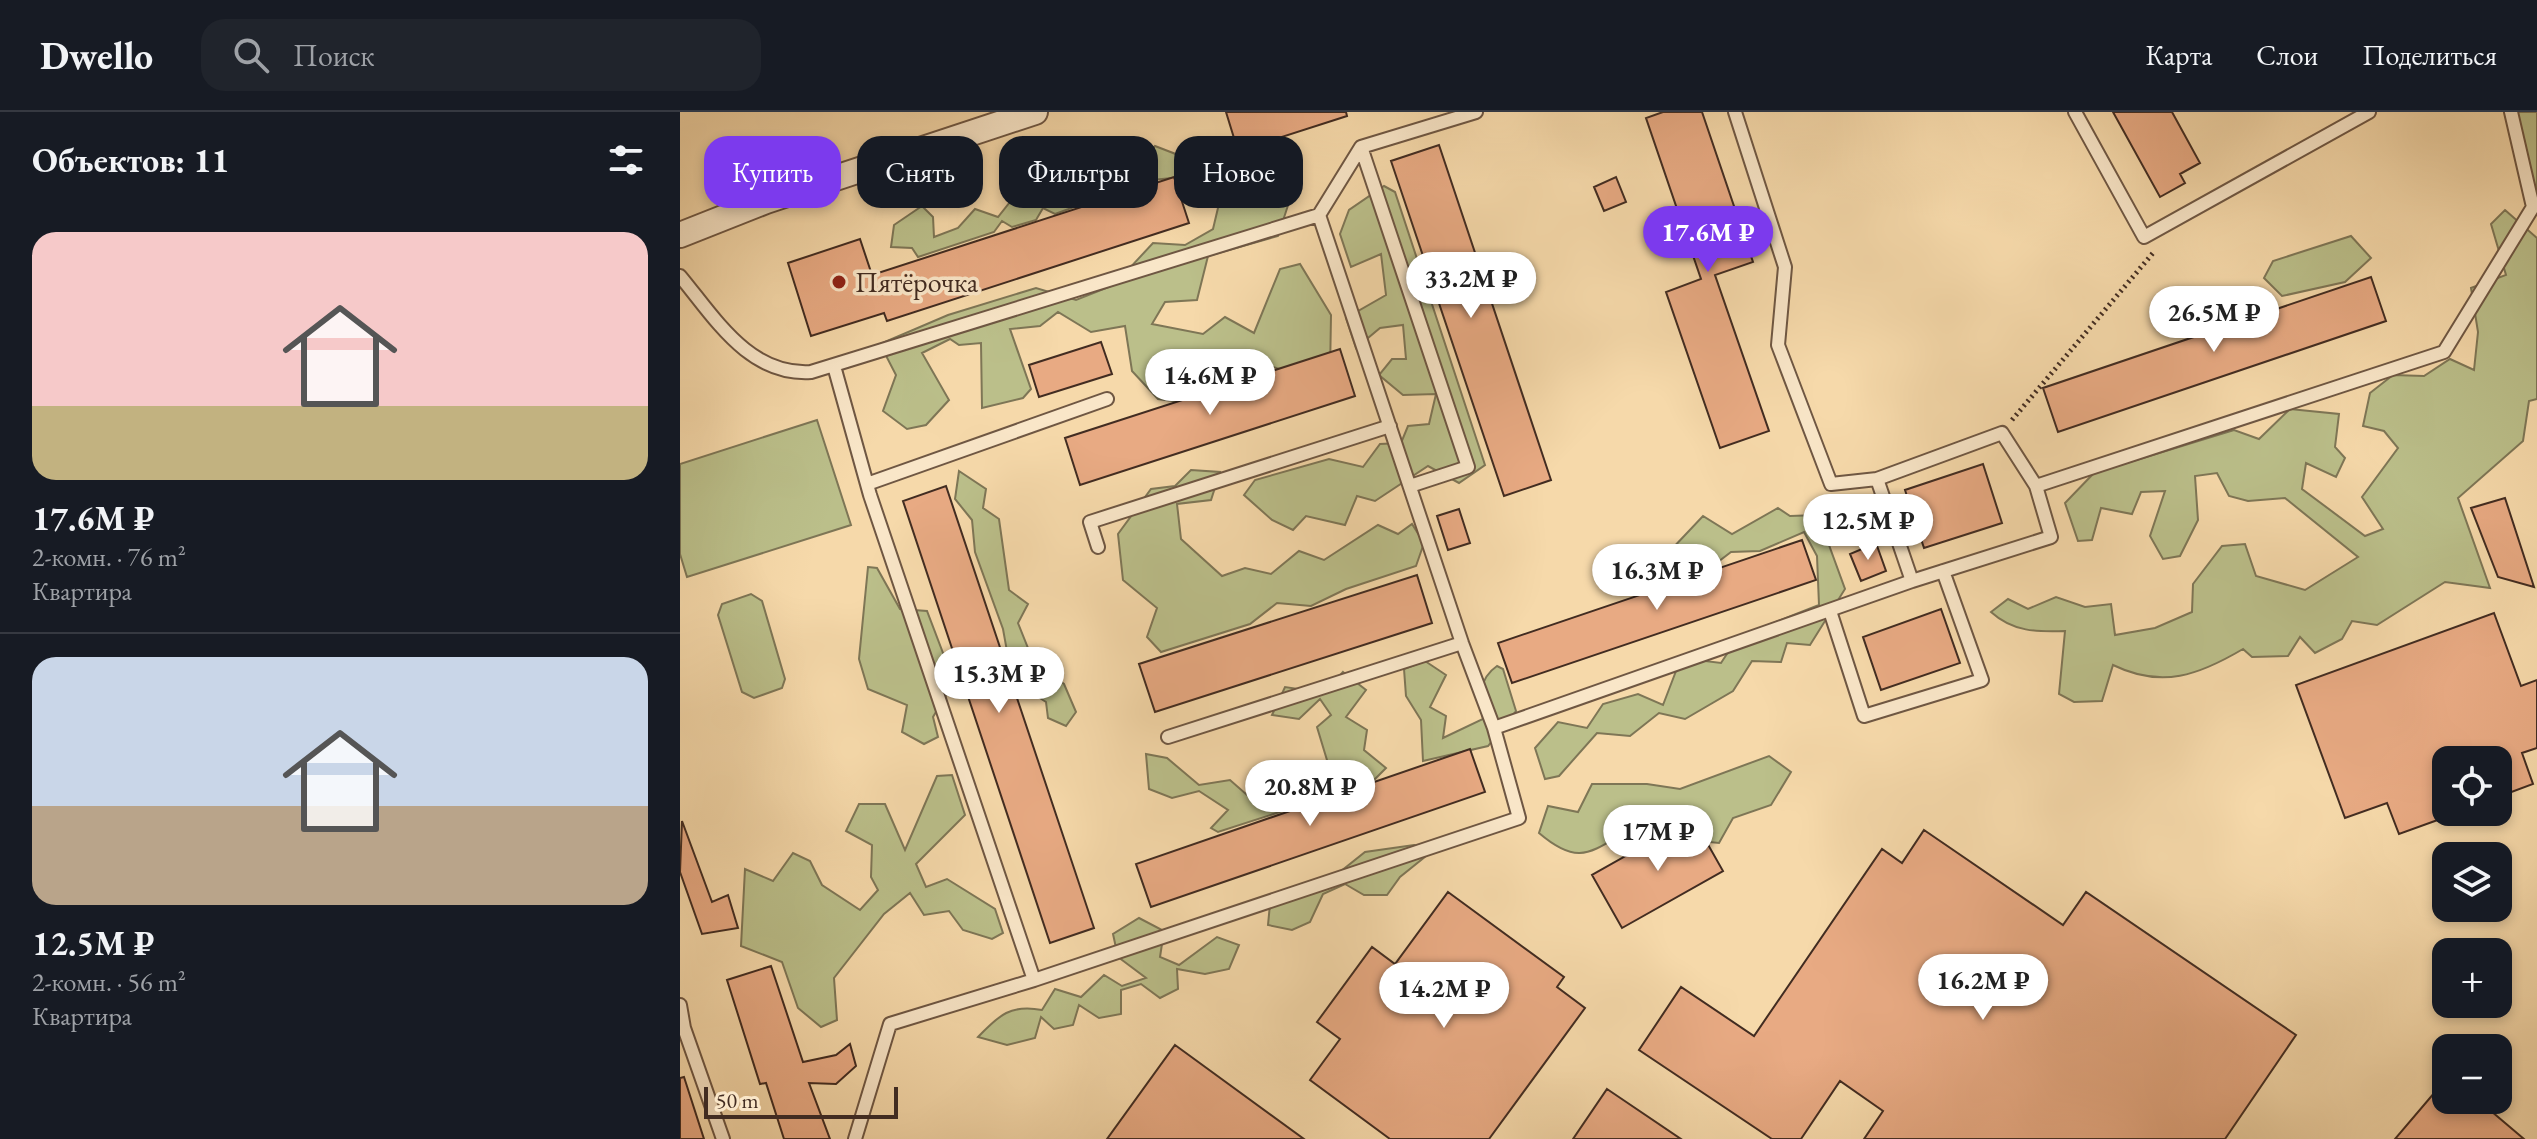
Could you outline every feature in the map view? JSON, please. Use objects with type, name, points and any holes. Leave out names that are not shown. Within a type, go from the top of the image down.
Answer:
[{"type":"street","points":[[680,235],[766,201],[1035,112]]},
{"type":"lane","points":[[680,276],[737,344],[761,362],[789,374],[834,366],[1319,215],[1361,147],[1476,112]]},
{"type":"lane","points":[[1494,728],[1912,581],[2051,537],[2036,486],[2002,433],[1877,479],[1831,484],[1778,345],[1785,267],[1735,112]]},
{"type":"lane","points":[[2075,112],[2144,237],[2369,112]]},
{"type":"lane","points":[[2036,486],[2444,352],[2533,207],[2511,112]]},
{"type":"lane","points":[[1361,147],[1468,467],[1410,486]]},
{"type":"lane","points":[[855,1139],[890,1024],[1034,980],[1519,818],[1494,728],[1462,643],[1319,215]]},
{"type":"lane","points":[[834,366],[867,484],[1034,980]]},
{"type":"lane","points":[[867,484],[1107,399]]},
{"type":"lane","points":[[1098,547],[1090,522],[1390,426]]},
{"type":"lane","points":[[1877,479],[1912,581]]},
{"type":"lane","points":[[1830,611],[1864,716],[1982,680],[1943,571]]},
{"type":"lane","points":[[1168,737],[1462,643]]},
{"type":"lane","points":[[680,1005],[684,1028],[723,1139]]},
{"type":"path","points":[[2002,433],[2160,246]]},
{"type":"green space","points":[[2514,112],[2537,112],[2537,203],[2524,139],[2511,127]]},
{"type":"green space","points":[[1158,147],[1174,153],[1174,178],[1158,179]]},
{"type":"green space","points":[[1384,186],[1395,192],[1485,465],[1459,483],[1428,466],[1375,501],[1357,496],[1345,525],[1306,516],[1293,530],[1272,520],[1244,495],[1255,480],[1329,459],[1363,467],[1380,444],[1401,443],[1408,426],[1429,424],[1436,394],[1403,395],[1379,375],[1392,359],[1406,359],[1403,325],[1380,328],[1356,348],[1346,318],[1386,295],[1381,254],[1351,267],[1340,234],[1349,210]]},
{"type":"green space","points":[[919,208],[924,208],[933,217],[934,237],[958,228],[975,209],[998,217],[1005,208],[1043,208],[1036,220],[1012,227],[1002,221],[994,232],[918,257],[912,248],[891,247],[894,225]]},
{"type":"green space","points":[[1043,208],[1072,208],[1055,214]]},
{"type":"green space","points":[[1218,208],[1287,208],[1278,236],[1208,256],[1197,300],[1165,302],[1152,324],[1203,334],[1225,317],[1254,333],[1280,269],[1300,264],[1331,315],[1330,373],[1298,375],[1264,364],[1245,373],[1218,374],[1196,404],[1158,399],[1132,371],[1125,326],[1091,332],[1058,312],[1040,326],[1010,329],[1031,389],[1023,398],[982,408],[981,343],[959,345],[950,339],[922,353],[949,400],[926,425],[907,429],[883,411],[896,375],[880,344],[948,315],[1036,288],[1076,300],[1114,285],[1153,243],[1185,245],[1213,229]]},
{"type":"green space","points":[[2505,210],[2537,238],[2537,399],[2529,401],[2523,441],[2458,498],[2490,588],[2445,582],[2377,625],[2352,621],[2342,639],[2315,653],[2300,637],[2288,656],[2252,657],[2243,649],[2211,666],[2180,676],[2148,676],[2113,665],[2102,701],[2074,702],[2059,694],[2065,631],[2035,631],[1999,619],[1991,612],[2008,599],[2028,609],[2056,597],[2085,607],[2111,604],[2115,635],[2155,628],[2192,612],[2193,584],[2222,546],[2245,544],[2256,576],[2305,590],[2358,557],[2285,498],[2248,501],[2229,496],[2217,473],[2195,476],[2198,520],[2180,556],[2163,559],[2150,536],[2165,491],[2141,492],[2132,514],[2101,508],[2092,540],[2078,541],[2065,503],[2094,473],[2234,430],[2259,439],[2290,409],[2339,414],[2335,447],[2345,458],[2336,477],[2306,463],[2302,489],[2365,536],[2383,529],[2362,497],[2398,448],[2384,431],[2363,426],[2370,393],[2393,375],[2424,376],[2450,359],[2474,370],[2478,332],[2471,288],[2506,275],[2491,224]]},
{"type":"green space","points":[[2351,236],[2371,258],[2345,282],[2282,296],[2264,278],[2273,261]]},
{"type":"green space","points":[[817,420],[851,525],[687,577],[680,554],[680,464]]},
{"type":"green space","points":[[1191,470],[1220,472],[1211,500],[1177,504],[1181,539],[1222,576],[1245,568],[1271,574],[1299,551],[1324,560],[1378,525],[1398,534],[1412,524],[1424,543],[1416,566],[1346,589],[1311,606],[1277,603],[1250,624],[1161,652],[1147,637],[1157,608],[1123,580],[1118,534],[1151,489],[1175,486]]},
{"type":"green space","points":[[959,471],[986,489],[983,508],[999,519],[1009,590],[1028,604],[1018,623],[1034,663],[1064,684],[1076,712],[1066,726],[1048,718],[1046,702],[1020,685],[1010,668],[1003,629],[975,552],[972,520],[955,499]]},
{"type":"green space","points":[[1778,508],[1790,516],[1818,515],[1845,589],[1810,645],[1787,643],[1781,662],[1752,661],[1733,691],[1685,719],[1659,713],[1630,736],[1597,733],[1559,776],[1545,779],[1535,748],[1558,722],[1587,728],[1603,704],[1638,694],[1663,705],[1681,658],[1721,663],[1738,637],[1819,605],[1817,556],[1804,532],[1760,551],[1731,552],[1710,568],[1670,571],[1670,551],[1703,516],[1732,534]]},
{"type":"green space","points":[[868,567],[877,568],[900,609],[927,611],[954,682],[933,717],[938,737],[924,744],[902,732],[907,705],[868,689],[859,659]]},
{"type":"green space","points":[[751,594],[762,601],[785,679],[782,688],[754,698],[742,692],[718,615],[722,604]]},
{"type":"green space","points":[[1425,661],[1446,675],[1430,707],[1446,716],[1443,738],[1483,719],[1483,683],[1497,666],[1503,669],[1516,711],[1488,746],[1423,761],[1421,720],[1406,696],[1404,669]]},
{"type":"green space","points":[[1343,672],[1366,690],[1346,717],[1367,730],[1364,750],[1386,768],[1374,780],[1343,783],[1295,807],[1218,832],[1211,828],[1228,810],[1199,791],[1172,798],[1149,789],[1146,754],[1167,758],[1199,785],[1230,780],[1263,809],[1283,779],[1314,794],[1330,770],[1317,727],[1331,715],[1320,699],[1299,719],[1272,715],[1285,687],[1325,693]]},
{"type":"green space","points":[[1769,756],[1791,772],[1771,805],[1733,818],[1719,843],[1679,839],[1657,850],[1633,828],[1596,849],[1576,853],[1553,844],[1539,833],[1548,806],[1578,812],[1592,784],[1647,784],[1680,789]]},
{"type":"green space","points":[[952,775],[965,815],[916,864],[926,887],[947,879],[995,909],[1003,933],[992,939],[963,930],[949,911],[924,915],[910,893],[884,914],[834,978],[837,1020],[821,1027],[798,1008],[782,962],[741,946],[745,869],[773,881],[793,853],[810,861],[822,885],[860,910],[878,890],[871,877],[872,845],[846,831],[859,804],[885,804],[905,850],[937,776]]},
{"type":"green space","points":[[1414,845],[1431,852],[1400,877],[1387,895],[1364,895],[1345,884],[1323,894],[1310,922],[1292,930],[1268,925],[1271,894],[1321,887],[1365,852]]},
{"type":"green space","points":[[1139,918],[1164,931],[1160,957],[1179,965],[1217,937],[1239,945],[1229,969],[1205,974],[1177,969],[1178,989],[1160,998],[1141,984],[1121,990],[1121,1014],[1099,1018],[1079,1005],[1073,1025],[1054,1029],[1041,1017],[1035,1038],[1007,1045],[978,1037],[1006,1013],[1022,1009],[1042,1010],[1055,989],[1081,997],[1104,975],[1122,986],[1146,978],[1118,957],[1113,934]]},
{"type":"building","points":[[1226,112],[1346,112],[1347,116],[1285,136],[1233,136]]},
{"type":"building","points":[[1663,112],[1702,112],[1753,262],[1715,275],[1769,431],[1720,448],[1666,292],[1701,279],[1646,118]]},
{"type":"building","points":[[2113,112],[2172,112],[2200,163],[2180,174],[2185,183],[2160,197]]},
{"type":"building","points":[[1439,145],[1551,480],[1504,496],[1391,161]]},
{"type":"building","points":[[1174,177],[1174,208],[1184,208],[1189,223],[887,321],[884,313],[811,336],[788,263],[860,239],[872,275],[1078,208],[1158,208],[1158,182]]},
{"type":"building","points":[[1616,177],[1626,202],[1604,211],[1594,187]]},
{"type":"building","points":[[2371,277],[2386,321],[2058,432],[2043,388]]},
{"type":"building","points":[[1101,342],[1112,374],[1039,397],[1029,365]]},
{"type":"building","points":[[1340,349],[1355,396],[1080,485],[1065,438]]},
{"type":"building","points":[[1983,464],[2002,523],[1924,548],[1905,490]]},
{"type":"building","points":[[946,486],[1094,928],[1050,943],[903,501]]},
{"type":"building","points":[[2505,498],[2534,587],[2498,577],[2471,508]]},
{"type":"building","points":[[1459,509],[1470,543],[1448,550],[1437,516]]},
{"type":"building","points":[[1802,540],[1816,580],[1512,683],[1498,643]]},
{"type":"building","points":[[1876,543],[1886,571],[1861,581],[1850,554]]},
{"type":"building","points":[[1417,575],[1432,623],[1155,712],[1139,664]]},
{"type":"building","points":[[1941,609],[1960,663],[1881,690],[1863,637]]},
{"type":"building","points":[[2494,613],[2521,686],[2537,680],[2537,748],[2522,753],[2533,784],[2512,792],[2512,746],[2432,746],[2432,822],[2399,834],[2387,803],[2345,818],[2296,685]]},
{"type":"building","points":[[1470,749],[1485,792],[1151,907],[1136,864]]},
{"type":"building","points":[[1693,818],[1723,871],[1622,928],[1592,875]]},
{"type":"building","points":[[682,821],[712,902],[728,895],[738,928],[702,934],[680,872]]},
{"type":"building","points":[[1924,830],[2063,925],[2086,892],[2296,1035],[2225,1139],[1864,1139],[1883,1111],[1840,1081],[1801,1139],[1772,1139],[1639,1050],[1681,987],[1754,1036],[1882,849],[1902,863]]},
{"type":"building","points":[[1448,892],[1564,977],[1557,987],[1585,1008],[1489,1139],[1390,1139],[1310,1080],[1340,1039],[1317,1022],[1372,947],[1395,964]]},
{"type":"building","points":[[771,966],[803,1062],[836,1055],[850,1044],[856,1066],[836,1084],[809,1083],[830,1139],[784,1139],[766,1083],[760,1084],[727,980]]},
{"type":"building","points":[[1175,1045],[1304,1139],[1107,1139]]},
{"type":"building","points":[[684,1077],[704,1139],[680,1139],[680,1078]]},
{"type":"building","points":[[1607,1089],[1681,1139],[1573,1139]]},
{"type":"building","points":[[2432,1096],[2432,1114],[2495,1114],[2524,1139],[2395,1139]]},
{"type":"place","name":"Пятёрочка","points":[[839,282]]}]
